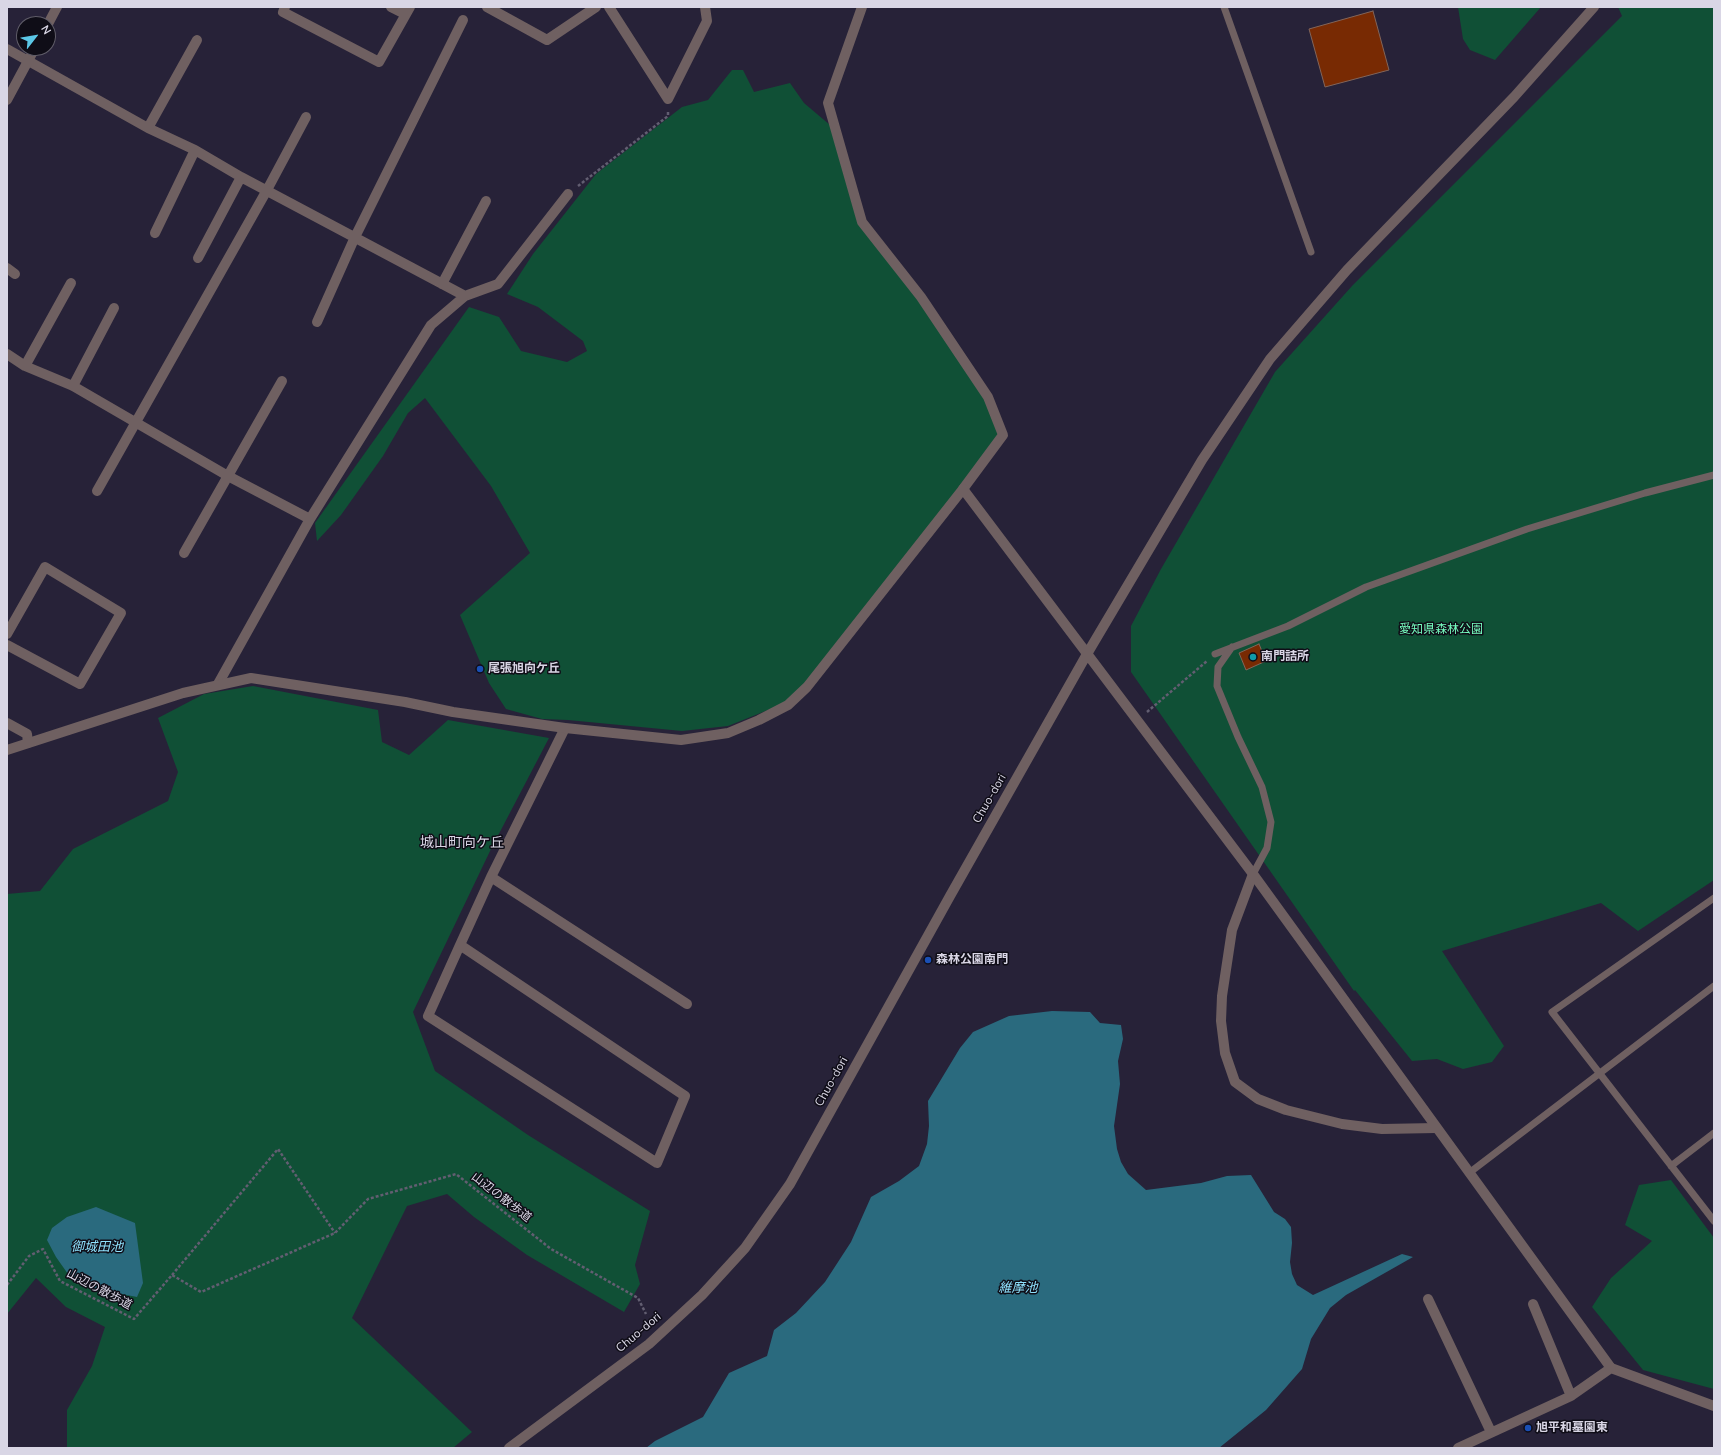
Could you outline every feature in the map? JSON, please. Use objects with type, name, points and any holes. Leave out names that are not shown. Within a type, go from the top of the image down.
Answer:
[{"type":"street","points":[[52,16],[57,7]]},
{"type":"street","points":[[285,7],[283,12],[379,62],[408,11],[392,7]]},
{"type":"street","points":[[487,7],[547,40],[596,7]]},
{"type":"street","points":[[609,7],[668,99]]},
{"type":"street","points":[[668,99],[707,21],[705,7]]},
{"type":"street","points":[[7,750],[183,693],[218,684],[251,678],[405,702],[453,712],[565,728],[681,740],[728,733],[759,720],[788,705],[807,687],[1004,435],[988,397],[922,297],[862,222],[828,103],[862,7]]},
{"type":"street","name":"Chuo-dori","points":[[510,1448],[649,1344],[702,1294],[745,1248],[794,1177],[950,896],[1087,654],[1202,460],[1270,359],[1347,270],[1514,97],[1594,7]]},
{"type":"street","points":[[317,322],[355,237],[463,20]]},
{"type":"street","points":[[148,128],[197,40]]},
{"type":"street","points":[[7,50],[28,60],[148,128],[195,150],[241,177],[465,296]]},
{"type":"street","points":[[7,100],[30,56]]},
{"type":"street","points":[[97,491],[267,190],[306,117]]},
{"type":"street","points":[[155,233],[195,150]]},
{"type":"street","points":[[198,258],[241,177]]},
{"type":"street","points":[[218,684],[310,519],[431,325],[465,296],[498,284],[568,194]]},
{"type":"street","points":[[442,284],[486,201]]},
{"type":"street","points":[[25,366],[71,283]]},
{"type":"street","points":[[73,386],[114,308]]},
{"type":"street","points":[[7,354],[25,366],[73,386],[228,476],[310,519]]},
{"type":"street","points":[[184,553],[282,381]]},
{"type":"street","points":[[963,489],[1253,874],[1611,1368],[1714,1406]]},
{"type":"street","points":[[7,634],[45,567],[121,613],[80,684],[7,645]]},
{"type":"street","points":[[7,723],[27,734],[28,743]]},
{"type":"street","points":[[460,946],[684,1096],[657,1163],[428,1016],[460,946],[492,877],[565,728]]},
{"type":"street","points":[[1253,874],[1232,930],[1222,996],[1221,1021],[1225,1053],[1235,1082],[1258,1099],[1286,1110],[1342,1124],[1382,1129],[1436,1128]]},
{"type":"street","points":[[492,877],[687,1004]]},
{"type":"street","points":[[1428,1299],[1491,1432]]},
{"type":"street","points":[[1533,1304],[1570,1396]]},
{"type":"street","points":[[1458,1448],[1570,1396],[1611,1368]]},
{"type":"lane","points":[[1224,7],[1311,252]]},
{"type":"lane","points":[[1215,654],[1288,626],[1366,587],[1527,529],[1645,493],[1714,475]]},
{"type":"lane","points":[[1232,647],[1218,667],[1217,686],[1238,738],[1262,787],[1271,822],[1267,848],[1253,874]]},
{"type":"lane","points":[[1713,900],[1552,1012],[1714,1221]]},
{"type":"lane","points":[[1469,1173],[1714,986]]},
{"type":"lane","points":[[1671,1166],[1714,1133]]},
{"type":"path","points":[[568,194],[668,116],[668,99]]},
{"type":"path","points":[[1137,720],[1215,654]]},
{"type":"path","name":"山辺の散歩道","points":[[7,1285],[29,1256],[43,1249],[60,1281],[134,1319],[278,1149],[335,1233]]},
{"type":"path","name":"山辺の散歩道","points":[[172,1274],[202,1292],[335,1233],[368,1199],[456,1174],[551,1249],[638,1298],[646,1314]]},
{"type":"green space","points":[[1458,7],[1541,7],[1495,60],[1470,50],[1463,39]]},
{"type":"green space","name":"愛知県森林公園","points":[[1618,7],[1714,7],[1714,880],[1638,931],[1601,903],[1442,951],[1504,1046],[1492,1062],[1463,1069],[1437,1059],[1412,1061],[1355,990],[1354,991],[1131,672],[1131,626],[1161,569],[1275,372],[1352,286],[1622,16]]},
{"type":"green space","points":[[732,70],[743,70],[754,92],[790,83],[804,103],[830,125],[861,224],[919,300],[985,398],[1000,434],[806,686],[783,704],[728,726],[682,731],[568,720],[542,719],[506,709],[489,683],[460,615],[530,553],[491,486],[425,398],[408,413],[383,456],[341,515],[317,541],[315,523],[469,307],[499,317],[521,351],[567,362],[587,351],[583,341],[538,307],[507,294],[533,254],[596,174],[682,107],[708,100]]},
{"type":"green space","points":[[253,686],[378,710],[382,742],[409,755],[448,720],[549,738],[491,849],[413,1012],[435,1071],[528,1135],[650,1211],[635,1265],[640,1284],[624,1312],[527,1255],[474,1217],[447,1194],[407,1206],[352,1318],[472,1432],[453,1448],[66,1448],[67,1410],[92,1366],[105,1327],[66,1307],[36,1278],[7,1314],[7,894],[40,891],[73,849],[168,801],[178,772],[158,718],[204,694]]},
{"type":"green space","points":[[1671,1180],[1714,1238],[1714,1389],[1643,1370],[1592,1307],[1611,1278],[1652,1241],[1625,1225],[1639,1185]]},
{"type":"water","name":"維摩池","points":[[1052,1011],[1090,1012],[1100,1023],[1121,1025],[1123,1039],[1118,1061],[1120,1084],[1114,1126],[1117,1149],[1121,1162],[1128,1174],[1146,1190],[1201,1183],[1227,1176],[1251,1175],[1274,1212],[1285,1219],[1291,1227],[1292,1243],[1290,1262],[1292,1274],[1297,1285],[1313,1295],[1402,1254],[1413,1257],[1346,1295],[1330,1308],[1311,1339],[1302,1369],[1266,1410],[1219,1448],[646,1448],[655,1441],[703,1417],[729,1373],[767,1356],[774,1330],[796,1313],[825,1282],[851,1242],[871,1197],[899,1181],[919,1166],[927,1144],[929,1126],[928,1101],[960,1048],[973,1032],[1009,1016]]},
{"type":"water","name":"御城田池","points":[[96,1207],[135,1223],[143,1283],[137,1297],[90,1288],[68,1274],[56,1257],[47,1240],[52,1228],[67,1217]]},
{"type":"building","points":[[1373,11],[1389,70],[1325,87],[1309,29]]},
{"type":"building","name":"南門詰所","points":[[1259,644],[1266,661],[1246,670],[1239,653]]},
{"type":"place","name":"南門詰所","points":[[1253,657]]},
{"type":"place","name":"尾張旭向ケ丘","points":[[480,669]]},
{"type":"place","name":"森林公園南門","points":[[928,960]]},
{"type":"place","name":"旭平和墓園東","points":[[1528,1428]]},
{"type":"district","name":"城山町向ケ丘","points":[[462,844]]}]
